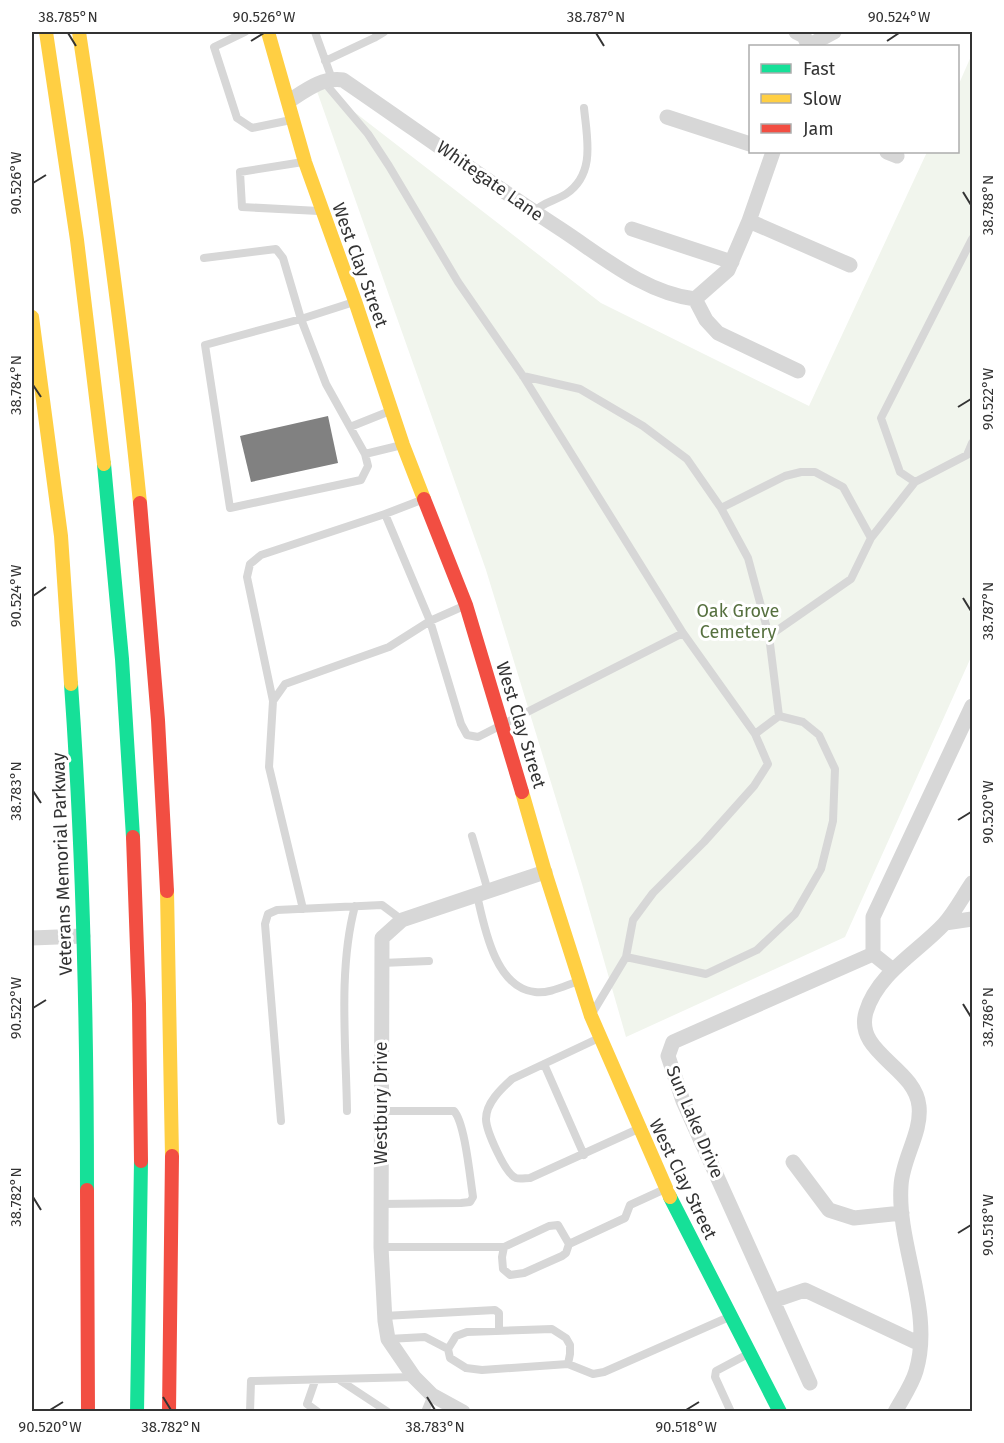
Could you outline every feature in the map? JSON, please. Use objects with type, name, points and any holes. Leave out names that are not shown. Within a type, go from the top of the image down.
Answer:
[{"type":"main road","points":[[46,32],[91,339],[124,682],[135,871],[140,1066],[141,1213],[137,1412]]},
{"type":"main road","points":[[79,32],[99,156],[123,333],[142,510],[162,766],[172,1077],[172,1313],[169,1412]]},
{"type":"main road","name":"West Clay Street","points":[[268,32],[305,162],[403,445],[465,605],[591,1016],[666,1188],[780,1412]]},
{"type":"main road","name":"Veterans Memorial Parkway","points":[[32,317],[36,377],[61,536],[78,782],[87,1077],[88,1412]]},
{"type":"street","points":[[796,32],[804,36],[808,45]]},
{"type":"street","points":[[810,45],[834,32]]},
{"type":"street","points":[[289,101],[327,80]]},
{"type":"street","name":"Whitegate Lane","points":[[327,80],[344,80],[534,212],[656,290],[695,299]]},
{"type":"street","points":[[667,117],[749,144]]},
{"type":"street","points":[[773,153],[750,221],[728,270],[695,299],[706,320],[718,333],[798,371]]},
{"type":"street","points":[[750,221],[850,265]]},
{"type":"street","points":[[632,229],[732,262]]},
{"type":"street","points":[[893,970],[873,954],[873,917],[972,706]]},
{"type":"street","name":"Westbury Drive","points":[[463,1412],[432,1395],[414,1377],[388,1339],[384,1316],[381,1247],[382,938],[402,920],[545,872]]},
{"type":"street","points":[[895,1412],[916,1371],[920,1344],[919,1314],[902,1213],[901,1184],[917,1126],[919,1106],[911,1083],[870,1043],[865,1027],[866,1012],[875,994],[893,970],[945,923],[972,883]]},
{"type":"street","points":[[945,923],[972,919]]},
{"type":"street","points":[[32,938],[83,936]]},
{"type":"street","name":"Sun Lake Drive","points":[[810,1383],[684,1101],[668,1056],[673,1042],[873,954]]},
{"type":"street","points":[[793,1161],[829,1210],[854,1218],[902,1213]]},
{"type":"street","points":[[773,1301],[805,1290],[920,1344]]},
{"type":"lane","points":[[245,32],[214,47],[237,118],[252,128],[294,119]]},
{"type":"lane","points":[[315,32],[326,61],[327,80],[373,142],[458,282],[523,376],[683,633],[755,734],[768,764],[754,786],[704,843],[654,893],[633,920],[627,957],[591,1016]]},
{"type":"lane","points":[[326,61],[384,32]]},
{"type":"lane","points":[[534,212],[541,205],[556,200],[570,191],[586,170],[587,140],[584,108]]},
{"type":"lane","points":[[305,162],[240,171],[242,207],[322,211]]},
{"type":"lane","points":[[915,482],[900,472],[881,418],[972,239]]},
{"type":"lane","points":[[204,258],[276,249],[283,258],[301,319],[326,384],[365,454],[368,466],[361,480],[230,508],[205,345],[301,319],[355,301]]},
{"type":"lane","points":[[523,376],[580,389],[643,426],[687,459],[721,508],[748,558],[769,636],[779,716]]},
{"type":"lane","points":[[350,427],[392,410]]},
{"type":"lane","points":[[769,636],[851,579],[871,538],[915,482],[967,455],[972,443]]},
{"type":"lane","points":[[365,454],[403,445]]},
{"type":"lane","points":[[721,508],[785,476],[801,472],[815,472],[843,487],[871,538]]},
{"type":"lane","points":[[303,909],[269,767],[273,701],[248,577],[250,564],[261,555],[385,514],[425,498]]},
{"type":"lane","points":[[385,514],[430,621],[461,724],[467,735],[478,737],[683,633]]},
{"type":"lane","points":[[273,701],[285,684],[389,647],[430,621],[465,605]]},
{"type":"lane","points":[[755,734],[779,716]]},
{"type":"lane","points":[[627,957],[706,974],[757,950],[795,914],[821,869],[833,820],[835,769],[819,735],[803,722],[779,716]]},
{"type":"lane","points":[[471,836],[489,942],[498,963],[507,976],[522,988],[536,992],[579,981]]},
{"type":"lane","points":[[281,1121],[265,924],[268,915],[277,910],[382,905],[402,920]]},
{"type":"lane","points":[[347,1111],[345,961],[348,931],[355,906]]},
{"type":"lane","points":[[382,963],[429,962]]},
{"type":"lane","points":[[600,1038],[512,1079],[501,1089],[489,1108],[486,1118],[488,1130],[507,1170],[515,1178],[530,1178],[639,1129]]},
{"type":"lane","points":[[544,1064],[584,1155]]},
{"type":"lane","points":[[381,1111],[454,1111],[458,1115],[463,1136],[473,1197],[470,1202],[461,1203],[381,1204]]},
{"type":"lane","points":[[504,1247],[503,1269],[510,1275],[524,1273],[566,1253],[569,1244],[625,1218],[630,1205],[666,1188]]},
{"type":"lane","points":[[381,1247],[504,1247],[549,1226],[558,1225],[569,1244]]},
{"type":"lane","points":[[384,1316],[495,1310],[499,1313],[499,1331]]},
{"type":"lane","points":[[568,1364],[570,1345],[559,1332],[552,1329],[460,1334],[451,1341],[448,1349],[450,1358],[466,1368],[482,1370],[568,1364],[593,1374],[604,1372],[731,1317]]},
{"type":"lane","points":[[388,1339],[425,1337],[448,1349]]},
{"type":"lane","points":[[731,1412],[715,1377],[716,1371],[749,1353]]},
{"type":"lane","points":[[250,1412],[251,1382],[414,1377]]},
{"type":"lane","points":[[339,1380],[388,1412]]},
{"type":"lane","points":[[315,1381],[307,1404],[318,1412]]},
{"type":"lane","points":[[425,1412],[432,1395]]},
{"type":"green space","name":"Oak Grove Cemetery","points":[[972,54],[972,655],[845,937],[626,1037],[486,570],[313,80],[601,303],[809,406],[927,153],[959,153],[959,84]]},
{"type":"building","points":[[328,416],[338,463],[251,482],[240,436]]},
{"type":"traffic: fast","points":[[104,464],[122,659],[133,837]]},
{"type":"traffic: fast","points":[[71,684],[84,937],[87,1190]]},
{"type":"traffic: fast","points":[[137,1412],[141,1161]]},
{"type":"traffic: fast","points":[[670,1197],[780,1412]]},
{"type":"traffic: slow","points":[[46,32],[77,240],[104,464]]},
{"type":"traffic: slow","points":[[79,32],[112,267],[140,503]]},
{"type":"traffic: slow","points":[[268,32],[305,162],[403,445],[424,499]]},
{"type":"traffic: slow","points":[[32,317],[61,536],[71,684]]},
{"type":"traffic: slow","points":[[522,792],[591,1016],[670,1197]]},
{"type":"traffic: slow","points":[[167,891],[172,1156]]},
{"type":"traffic: jam","points":[[424,499],[466,605],[522,792]]},
{"type":"traffic: jam","points":[[140,503],[158,720],[167,891]]},
{"type":"traffic: jam","points":[[133,837],[139,1004],[141,1161]]},
{"type":"traffic: jam","points":[[169,1412],[172,1156]]},
{"type":"traffic: jam","points":[[87,1190],[88,1412]]}]
